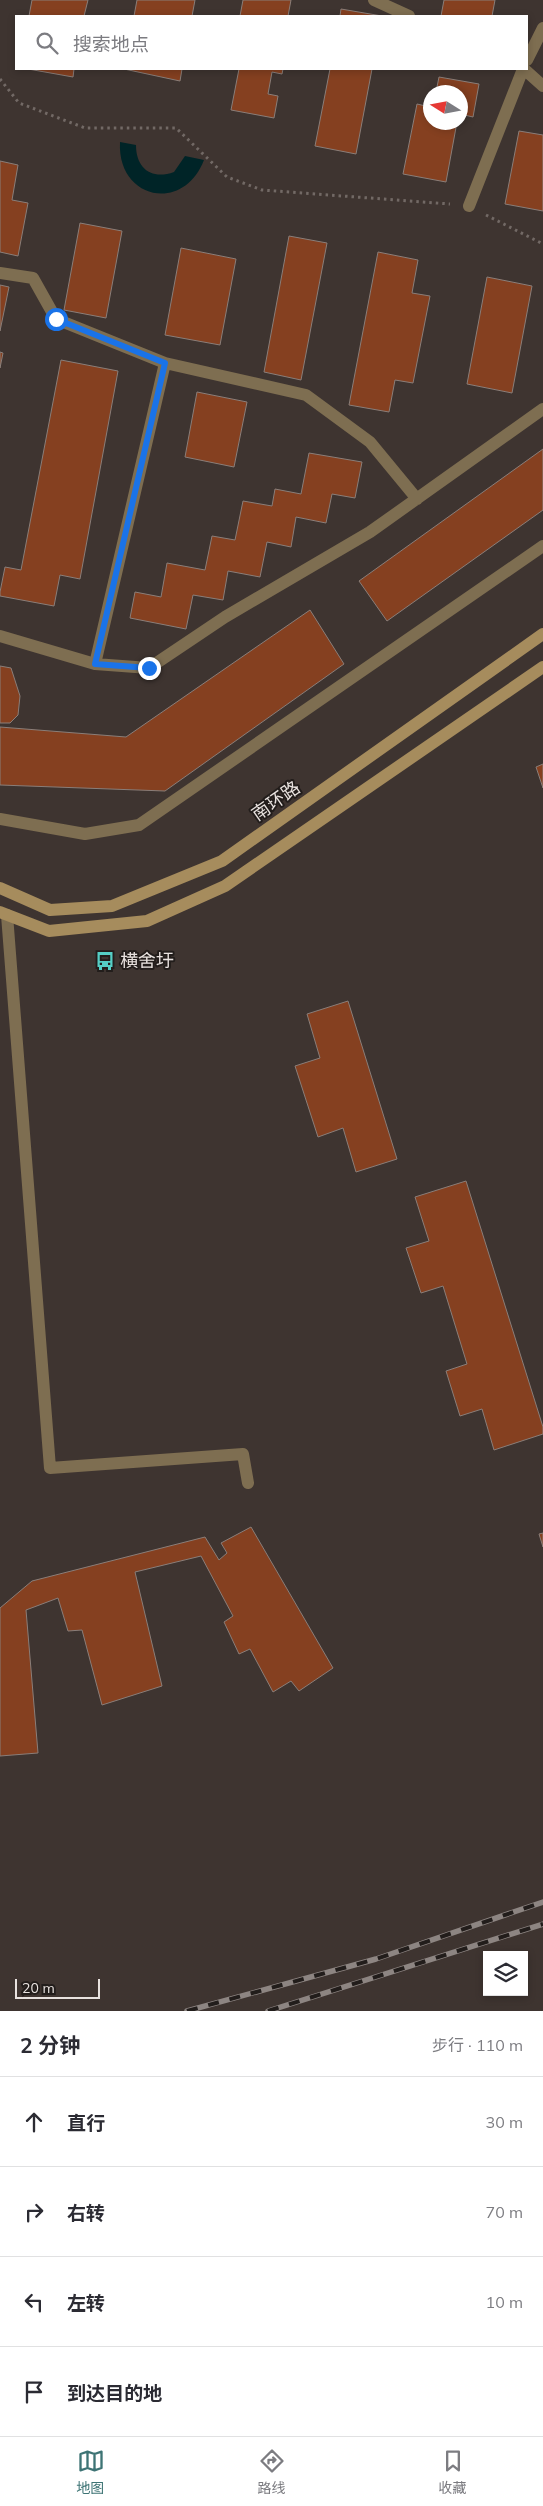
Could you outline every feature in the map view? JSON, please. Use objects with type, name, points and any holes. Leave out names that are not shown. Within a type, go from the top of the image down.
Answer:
[{"type":"main road","name":"南环路","points":[[0,888],[50,910],[112,906],[222,861],[543,634]]},
{"type":"main road","points":[[4,913],[50,931],[147,922],[225,886],[543,667]]},
{"type":"lane","points":[[374,0],[408,15]]},
{"type":"lane","points":[[528,58],[543,28]]},
{"type":"lane","points":[[469,206],[523,70]]},
{"type":"lane","points":[[524,70],[543,86]]},
{"type":"lane","points":[[0,272],[33,278],[56,319],[165,363],[306,395],[370,442],[417,499]]},
{"type":"lane","points":[[95,664],[165,363]]},
{"type":"lane","points":[[0,636],[95,664],[149,668],[225,617],[370,532],[543,409]]},
{"type":"lane","points":[[0,819],[85,834],[139,825],[543,546]]},
{"type":"lane","points":[[4,913],[50,1468],[243,1454],[248,1483]]},
{"type":"path","points":[[0,79],[19,103],[85,128],[176,128],[227,177],[262,190],[469,206],[543,244]]},
{"type":"water","points":[[120,142],[136,145],[142,166],[152,173],[159,175],[174,172],[185,156],[204,160],[194,177],[182,188],[167,193],[153,193],[140,187],[129,176],[122,161]]},
{"type":"building","points":[[32,0],[88,0],[84,15],[29,15]]},
{"type":"building","points":[[137,0],[195,0],[192,15],[134,15]]},
{"type":"building","points":[[243,0],[291,0],[288,15],[240,15]]},
{"type":"building","points":[[444,0],[495,0],[492,15],[441,15]]},
{"type":"building","points":[[341,9],[376,15],[340,15]]},
{"type":"building","points":[[34,70],[74,70],[73,77]]},
{"type":"building","points":[[129,70],[182,70],[180,81]]},
{"type":"building","points":[[239,70],[283,70],[282,74],[272,72],[268,94],[278,96],[274,118],[231,110]]},
{"type":"building","points":[[330,70],[372,70],[356,154],[315,146]]},
{"type":"building","points":[[439,77],[479,84],[473,117],[468,116],[468,85],[437,85]]},
{"type":"building","points":[[417,104],[423,105],[423,130],[456,130],[446,182],[403,174]]},
{"type":"building","points":[[519,131],[543,135],[543,211],[505,204]]},
{"type":"building","points":[[0,161],[18,165],[12,200],[28,203],[18,256],[0,252]]},
{"type":"building","points":[[80,223],[122,231],[106,318],[64,310]]},
{"type":"building","points":[[289,236],[327,243],[301,380],[264,372]]},
{"type":"building","points":[[181,248],[236,259],[220,345],[165,335]]},
{"type":"building","points":[[378,252],[418,260],[412,293],[430,296],[413,383],[395,380],[389,412],[349,405]]},
{"type":"building","points":[[487,277],[532,286],[512,393],[467,384]]},
{"type":"building","points":[[0,285],[9,287],[0,331]]},
{"type":"building","points":[[0,352],[3,353],[0,368]]},
{"type":"building","points":[[61,360],[118,371],[80,579],[60,575],[54,606],[0,596],[0,592],[5,567],[21,570]]},
{"type":"building","points":[[197,392],[247,402],[234,467],[185,457]]},
{"type":"building","points":[[543,449],[543,510],[387,621],[359,581]]},
{"type":"building","points":[[309,453],[362,462],[355,498],[332,494],[326,523],[296,517],[291,547],[267,542],[260,577],[228,571],[223,600],[193,595],[186,629],[130,618],[135,592],[161,597],[167,563],[205,570],[212,536],[235,540],[243,501],[272,506],[275,489],[301,494]]},
{"type":"building","points":[[310,610],[344,664],[165,791],[0,785],[0,727],[126,737]]},
{"type":"building","points":[[0,666],[11,668],[20,696],[18,715],[10,723],[0,723]]},
{"type":"building","points":[[543,764],[543,788],[536,767]]},
{"type":"building","points":[[348,1001],[397,1159],[356,1172],[343,1128],[318,1137],[295,1066],[320,1058],[307,1014]]},
{"type":"building","points":[[466,1181],[543,1427],[543,1434],[494,1450],[482,1409],[460,1416],[446,1371],[467,1364],[443,1286],[421,1293],[406,1248],[429,1241],[415,1197]]},
{"type":"building","points":[[251,1527],[333,1668],[299,1691],[291,1681],[273,1692],[250,1649],[239,1654],[224,1622],[233,1616],[201,1556],[135,1572],[162,1686],[102,1705],[82,1630],[68,1631],[58,1598],[26,1610],[38,1753],[0,1756],[0,1608],[32,1581],[205,1537],[219,1560],[227,1553],[221,1543]]},
{"type":"building","points":[[543,1533],[543,1547],[539,1534]]},
{"type":"railway","points":[[187,2011],[376,1959],[543,1902]]},
{"type":"railway","points":[[268,2011],[543,1924]]},
{"type":"place","name":"横舍圩","points":[[105,961]]},
{"type":"route","points":[[56,319],[165,363],[95,664],[149,668]]}]
